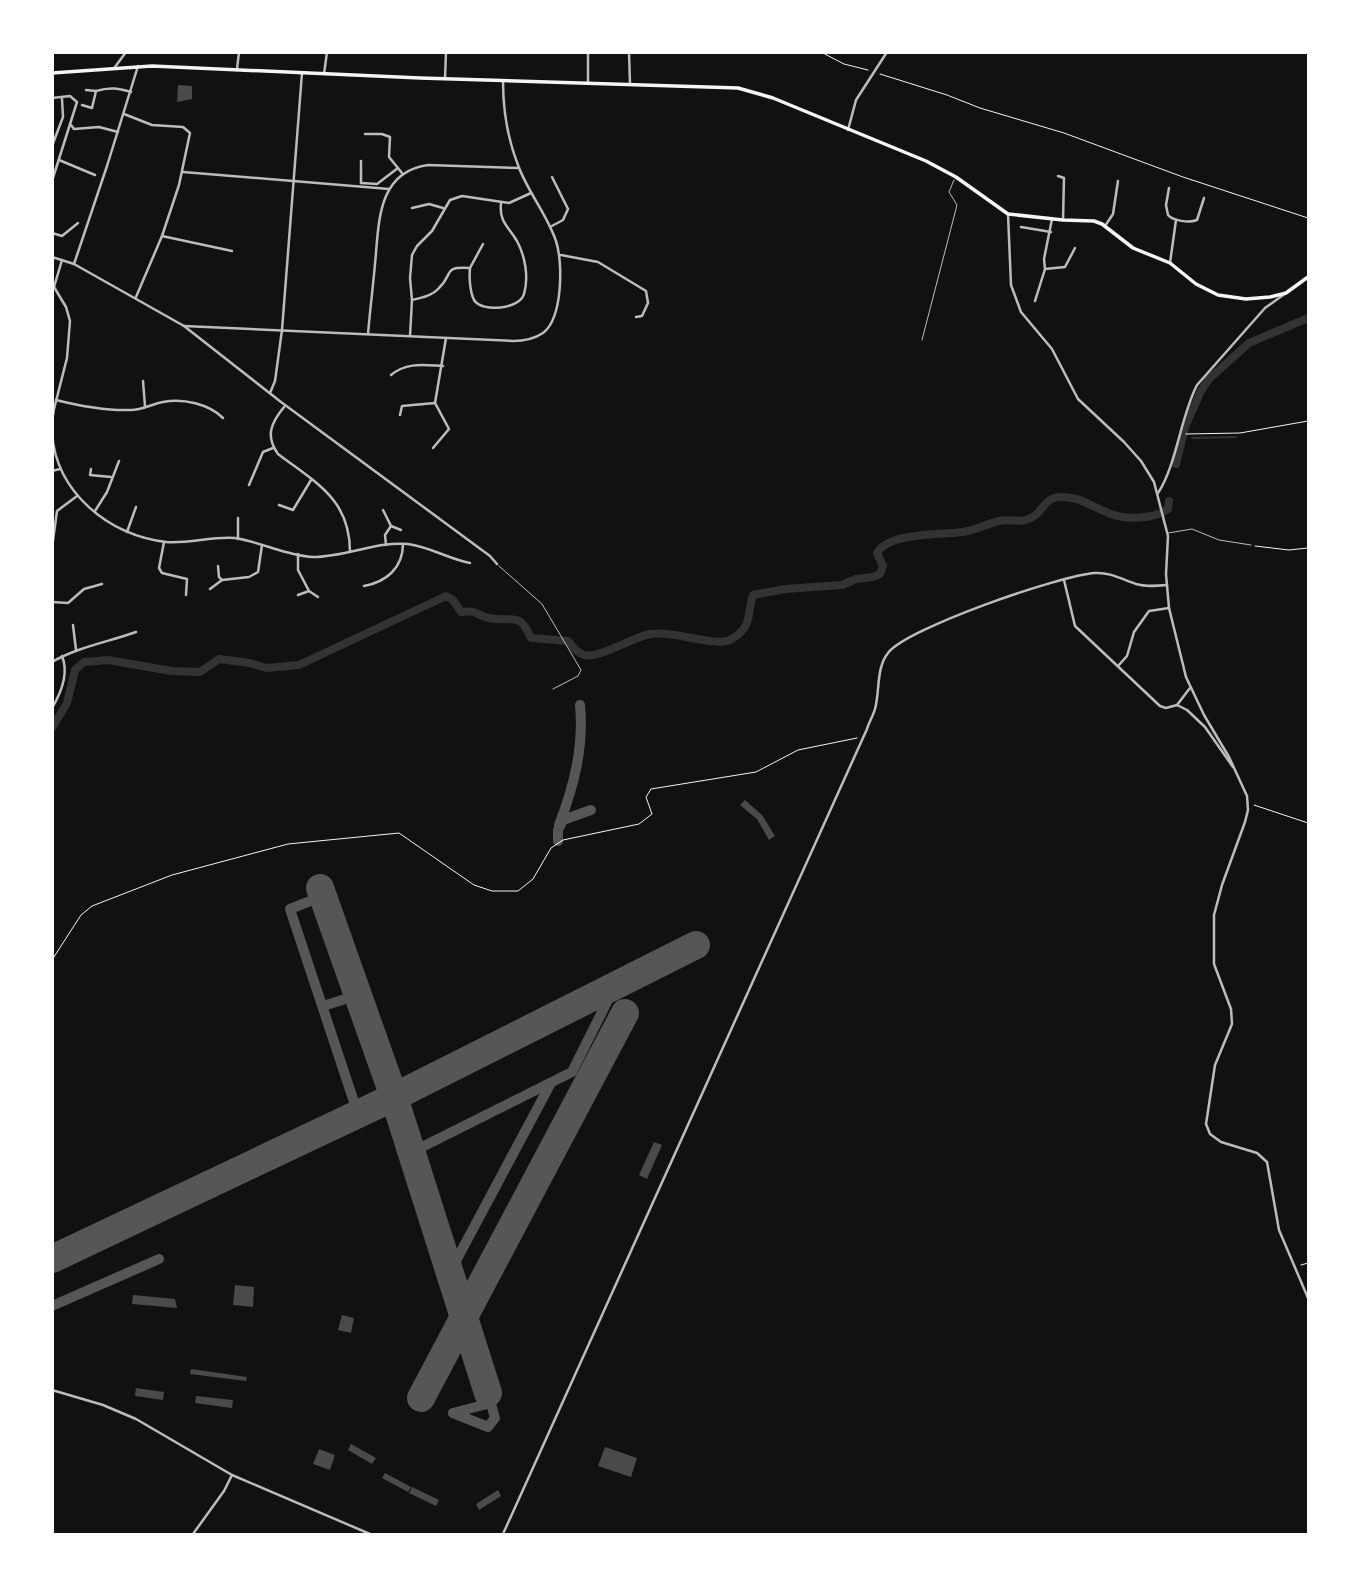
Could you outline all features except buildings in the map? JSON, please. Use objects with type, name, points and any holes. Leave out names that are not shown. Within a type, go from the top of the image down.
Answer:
[{"type":"main road","points":[[52,74],[138,66],[503,81],[722,86],[749,90],[926,161],[956,177],[1008,214],[1094,221],[1105,226],[1133,248],[1170,263],[1196,284],[1218,295],[1246,299],[1270,297],[1286,293],[1308,277]]},
{"type":"street","points":[[115,67],[126,52]]},
{"type":"street","points":[[237,69],[239,52]]},
{"type":"street","points":[[324,74],[327,52]]},
{"type":"street","points":[[445,79],[446,52]]},
{"type":"street","points":[[588,52],[588,83]]},
{"type":"street","points":[[629,52],[630,84]]},
{"type":"street","points":[[848,130],[856,100],[887,52]]},
{"type":"street","points":[[74,264],[138,66]]},
{"type":"street","points":[[270,394],[275,382],[282,330],[302,73]]},
{"type":"street","points":[[184,326],[513,341],[531,339],[544,332],[549,327],[558,300],[560,255],[550,227],[519,169],[508,136],[503,81]]},
{"type":"street","points":[[86,90],[113,87],[131,92]]},
{"type":"street","points":[[82,106],[92,108],[96,91]]},
{"type":"street","points":[[52,99],[70,96],[77,102],[52,181]]},
{"type":"street","points":[[52,146],[63,117],[62,97]]},
{"type":"street","points":[[124,114],[142,123],[187,129],[190,139],[162,236],[136,297]]},
{"type":"street","points":[[71,125],[74,129],[99,127],[118,132]]},
{"type":"street","points":[[365,134],[387,134],[390,137],[389,157],[402,174]]},
{"type":"street","points":[[59,160],[94,175]]},
{"type":"street","points":[[361,162],[361,185]]},
{"type":"street","points":[[368,334],[381,205],[389,189],[402,174],[415,167],[428,166],[519,169]]},
{"type":"street","points":[[361,185],[377,184],[398,168]]},
{"type":"street","points":[[182,172],[389,189]]},
{"type":"street","points":[[1058,176],[1064,178],[1063,220]]},
{"type":"street","points":[[550,227],[568,214],[552,177]]},
{"type":"street","points":[[1105,226],[1113,215],[1118,181]]},
{"type":"street","points":[[1169,188],[1166,205],[1168,215],[1176,220],[1197,220],[1204,198]]},
{"type":"street","points":[[410,336],[412,255],[432,230],[443,208],[456,196],[501,203],[515,201],[532,192]]},
{"type":"street","points":[[561,195],[565,192]]},
{"type":"street","points":[[419,199],[420,206]]},
{"type":"street","points":[[483,244],[470,268],[475,301],[486,307],[521,302],[525,289],[525,264],[517,242],[503,223],[500,215],[501,203]]},
{"type":"street","points":[[412,208],[429,204],[443,208]]},
{"type":"street","points":[[1008,214],[1011,285],[1021,312],[1052,349],[1073,393],[1141,461],[1158,493],[1167,533],[1169,608],[1190,688],[1233,767],[1248,804],[1245,822],[1214,915],[1214,964],[1231,1009],[1232,1024],[1214,1065],[1206,1124],[1210,1134],[1221,1142],[1257,1153],[1268,1162],[1279,1230],[1308,1298]]},
{"type":"street","points":[[1035,301],[1045,269],[1044,258],[1052,219]]},
{"type":"street","points":[[1170,263],[1176,220]]},
{"type":"street","points":[[52,233],[62,236],[78,223]]},
{"type":"street","points":[[1021,227],[1051,232]]},
{"type":"street","points":[[162,236],[231,249]]},
{"type":"street","points":[[1045,269],[1065,267],[1075,248]]},
{"type":"street","points":[[560,255],[598,262],[646,291],[648,303],[642,316],[636,317]]},
{"type":"street","points":[[52,257],[74,264],[184,326],[285,406],[497,564]]},
{"type":"street","points":[[52,422],[70,338],[69,314],[54,287],[62,260]]},
{"type":"street","points":[[412,300],[438,290],[452,269],[470,268]]},
{"type":"street","points":[[1158,493],[1197,385],[1265,307],[1286,293]]},
{"type":"street","points":[[433,448],[449,429],[435,403],[446,338]]},
{"type":"street","points":[[397,362],[400,367]]},
{"type":"street","points":[[391,375],[400,367],[443,366]]},
{"type":"street","points":[[143,381],[145,406]]},
{"type":"street","points":[[56,400],[78,406],[134,410],[166,401],[204,405],[213,408],[223,418]]},
{"type":"street","points":[[400,415],[402,407],[435,403]]},
{"type":"street","points":[[285,406],[271,427],[273,448],[323,488],[339,505],[347,521],[351,552]]},
{"type":"street","points":[[52,433],[60,469],[77,496],[101,518],[127,532],[164,542],[222,537],[238,539],[312,557],[403,544],[430,549],[470,563]]},
{"type":"street","points":[[249,485],[263,452],[273,448]]},
{"type":"street","points":[[94,512],[101,503],[119,461]]},
{"type":"street","points":[[90,468],[90,475],[113,477]]},
{"type":"street","points":[[52,471],[60,469]]},
{"type":"street","points":[[279,505],[293,510],[311,480]]},
{"type":"street","points":[[52,548],[57,511],[77,496]]},
{"type":"street","points":[[52,506],[62,507]]},
{"type":"street","points":[[127,532],[136,507]]},
{"type":"street","points":[[383,510],[391,526],[401,530]]},
{"type":"street","points":[[238,517],[238,539]]},
{"type":"street","points":[[238,523],[243,524]]},
{"type":"street","points":[[386,545],[385,536],[391,526]]},
{"type":"street","points":[[164,542],[159,568],[162,573],[187,579],[187,595]]},
{"type":"street","points":[[364,586],[383,580],[391,574],[403,554],[403,544]]},
{"type":"street","points":[[210,589],[222,580],[249,577],[258,572],[262,545]]},
{"type":"street","points":[[298,554],[298,570],[309,591],[318,597]]},
{"type":"street","points":[[218,566],[222,580]]},
{"type":"street","points":[[503,1535],[875,709],[884,659],[894,646],[904,639],[960,614],[1081,575],[1106,573],[1138,584],[1167,585]]},
{"type":"street","points":[[368,578],[369,585]]},
{"type":"street","points":[[1065,580],[1075,626],[1160,706],[1166,708],[1177,705],[1190,688]]},
{"type":"street","points":[[52,602],[68,603],[84,589],[102,584]]},
{"type":"street","points":[[298,595],[309,591]]},
{"type":"street","points":[[1118,666],[1127,656],[1134,632],[1149,611],[1169,608]]},
{"type":"street","points":[[73,625],[76,650]]},
{"type":"street","points":[[53,662],[76,650],[136,632]]},
{"type":"street","points":[[52,708],[66,666],[62,656]]},
{"type":"street","points":[[1177,705],[1187,710],[1205,727],[1233,767]]},
{"type":"street","points":[[52,1390],[103,1405],[136,1419],[232,1475],[370,1535]]},
{"type":"street","points":[[193,1535],[232,1475]]},
{"type":"lane","points":[[922,340],[957,205],[949,192],[956,177]]},
{"type":"lane","points":[[1167,533],[1192,529],[1219,540],[1251,545]]},
{"type":"lane","points":[[497,564],[542,604],[581,670],[578,676],[553,689]]},
{"type":"path","points":[[821,52],[844,64],[947,95],[1308,218]]},
{"type":"path","points":[[1186,434],[1240,433],[1308,421]]},
{"type":"path","points":[[1251,545],[1289,550],[1308,548]]},
{"type":"path","points":[[52,960],[81,915],[92,906],[172,875],[288,844],[399,833],[474,885],[492,891],[519,891],[533,878],[551,848],[564,839],[639,824],[652,814],[646,797],[651,789],[756,772],[798,750],[862,738]]},
{"type":"path","points":[[1248,804],[1308,824]]},
{"type":"path","points":[[1294,1268],[1308,1263]]},
{"type":"waterway","points":[[1176,464],[1185,427],[1209,379],[1249,343],[1308,318]]},
{"type":"waterway","points":[[1192,438],[1236,437]]},
{"type":"waterway","points":[[52,728],[67,703],[75,670],[84,662],[108,660],[171,671],[200,672],[219,659],[266,668],[299,665],[446,596],[453,600],[461,612],[489,618],[515,619],[523,624],[531,638],[568,641],[584,655],[598,654],[643,636],[659,633],[723,642],[737,635],[746,625],[753,595],[785,589],[842,585],[856,579],[873,577],[880,574],[883,566],[877,553],[892,541],[963,532],[1002,520],[1026,520],[1056,498],[1076,499],[1111,514],[1132,518],[1148,517],[1162,512],[1168,509],[1169,501]]},
{"type":"taxiway","points":[[559,825],[577,766],[581,736],[580,705]]},
{"type":"taxiway","points":[[558,841],[558,830],[563,820],[591,810]]},
{"type":"taxiway","points":[[323,896],[290,909],[358,1114]]},
{"type":"taxiway","points":[[412,1152],[572,1072],[615,986]]},
{"type":"taxiway","points":[[323,1006],[358,995]]},
{"type":"taxiway","points":[[450,1272],[551,1083]]},
{"type":"taxiway","points":[[52,1306],[159,1259]]},
{"type":"taxiway","points":[[453,1413],[488,1427],[495,1418],[488,1393]]},
{"type":"taxiway","points":[[453,1413],[491,1403]]},
{"type":"runway","points":[[320,888],[394,1097],[488,1393]]},
{"type":"runway","points":[[52,1259],[394,1097],[696,945]]},
{"type":"runway","points":[[421,1398],[625,1013]]}]
